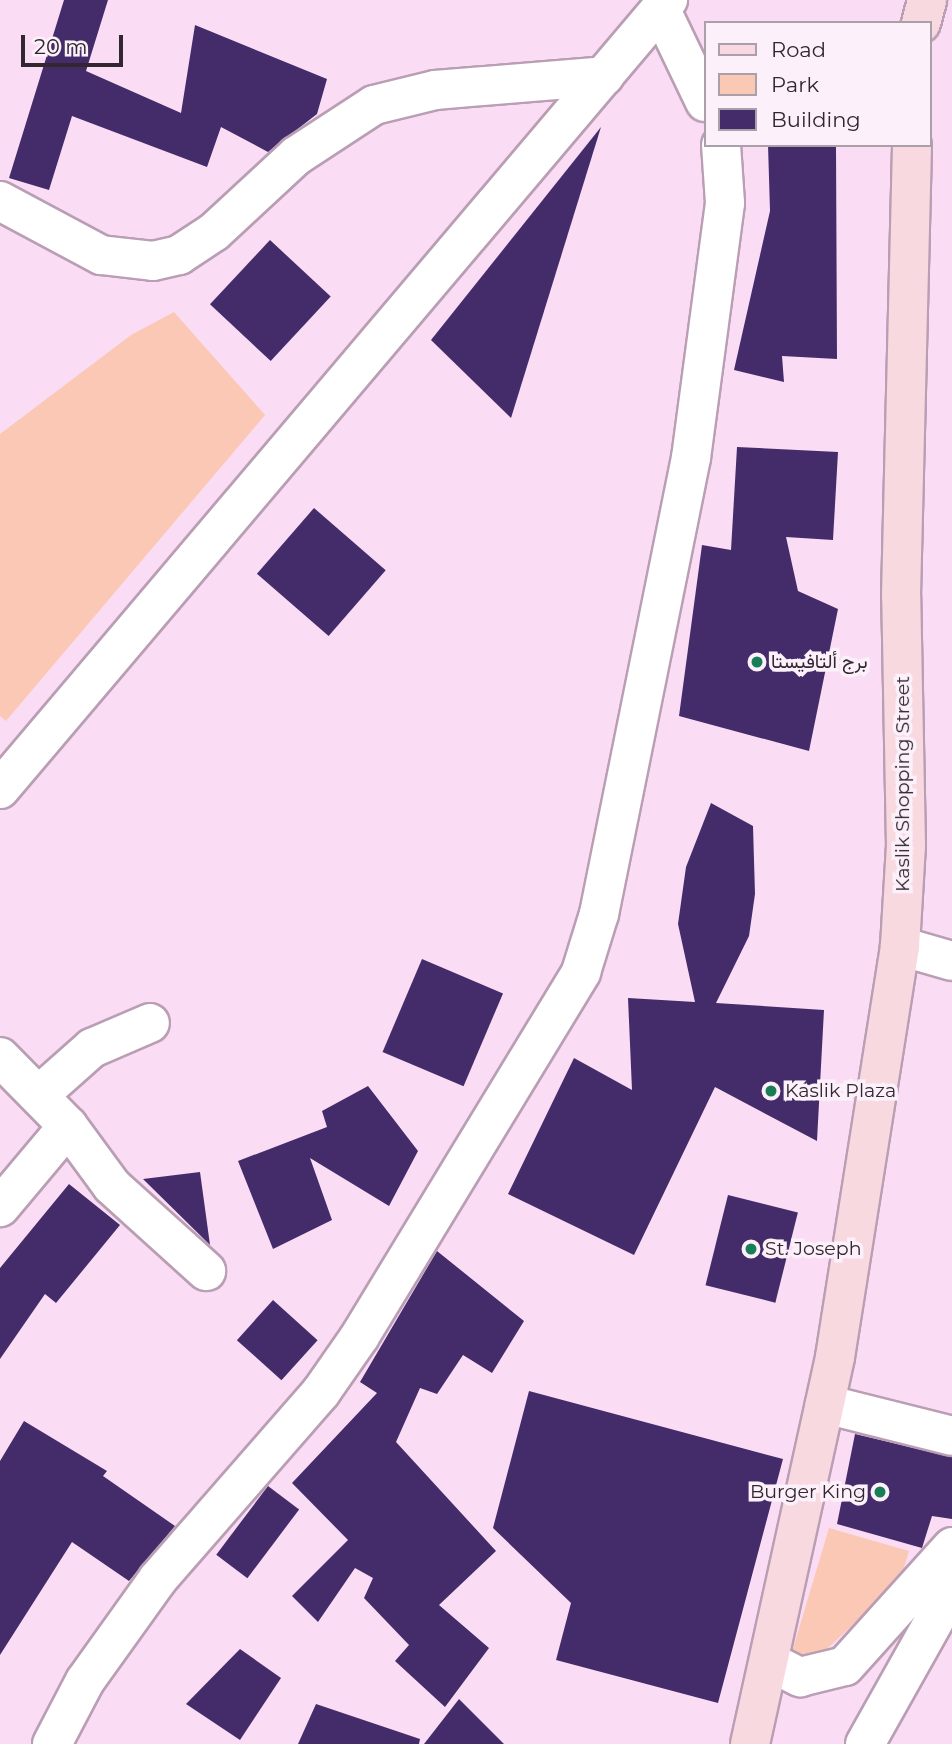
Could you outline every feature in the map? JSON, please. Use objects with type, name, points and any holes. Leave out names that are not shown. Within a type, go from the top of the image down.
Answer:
[{"type":"main road","points":[[922,21],[927,0]]},
{"type":"main road","name":"Kaslik Shopping Street","points":[[750,1744],[825,1404],[900,946],[906,846],[901,596],[912,147]]},
{"type":"street","points":[[0,789],[664,5],[704,100]]},
{"type":"street","points":[[0,201],[101,255],[153,261],[179,255],[214,232],[296,156],[374,105],[435,90],[604,76]]},
{"type":"street","points":[[52,1744],[85,1681],[158,1579],[321,1392],[360,1336],[581,972],[600,914],[691,458],[725,203],[721,147]]},
{"type":"street","points":[[900,946],[952,961]]},
{"type":"street","points":[[39,1095],[92,1048],[150,1023]]},
{"type":"street","points":[[0,1057],[68,1126],[112,1186],[206,1271]]},
{"type":"street","points":[[0,1207],[68,1126]]},
{"type":"street","points":[[825,1404],[952,1436]]},
{"type":"street","points":[[770,1662],[800,1677],[845,1667],[952,1547]]},
{"type":"street","points":[[865,1744],[952,1590]]},
{"type":"green space","points":[[174,312],[265,415],[6,721],[0,716],[0,434],[131,335]]},
{"type":"green space","points":[[829,1528],[909,1551],[900,1581],[816,1659],[792,1652]]},
{"type":"building","points":[[64,0],[108,0],[86,71],[181,113],[195,25],[327,79],[317,114],[268,152],[221,127],[207,167],[72,116],[49,190],[9,178]]},
{"type":"building","points":[[601,127],[511,418],[431,340]]},
{"type":"building","points":[[768,147],[836,147],[837,359],[782,356],[784,382],[734,370],[770,211]]},
{"type":"building","points":[[270,240],[331,297],[271,361],[210,304]]},
{"type":"building","name":"برج ألتافيستا","points":[[737,447],[838,452],[833,540],[786,537],[798,591],[838,609],[809,751],[679,716],[702,545],[731,550]]},
{"type":"building","points":[[314,508],[386,570],[329,636],[257,574]]},
{"type":"building","points":[[711,803],[753,826],[755,894],[749,936],[716,1003],[824,1010],[817,1141],[715,1087],[634,1255],[508,1194],[574,1058],[632,1090],[628,998],[695,1002],[678,924],[686,867]]},
{"type":"building","points":[[422,959],[503,993],[464,1086],[383,1052]]},
{"type":"building","points":[[368,1086],[418,1151],[389,1206],[310,1158],[332,1220],[273,1249],[238,1161],[327,1127],[322,1111]]},
{"type":"building","points":[[200,1172],[210,1245],[143,1179]]},
{"type":"building","points":[[69,1184],[120,1225],[56,1303],[45,1294],[0,1359],[0,1268]]},
{"type":"building","name":"St. Joseph","points":[[728,1195],[798,1212],[775,1303],[706,1285]]},
{"type":"building","points":[[437,1251],[524,1321],[492,1373],[463,1355],[437,1394],[420,1388],[396,1442],[496,1551],[439,1605],[489,1648],[445,1707],[395,1661],[409,1645],[364,1598],[373,1578],[355,1568],[318,1622],[292,1596],[348,1540],[292,1483],[377,1393],[360,1382]]},
{"type":"building","points":[[273,1300],[318,1340],[281,1380],[237,1340]]},
{"type":"building","points":[[529,1391],[783,1459],[718,1703],[556,1660],[571,1603],[493,1528]]},
{"type":"building","points":[[24,1421],[107,1471],[103,1476],[175,1526],[129,1581],[72,1542],[0,1655],[0,1461]]},
{"type":"building","points":[[855,1434],[952,1457],[952,1519],[932,1516],[922,1548],[837,1524]]},
{"type":"building","points":[[268,1486],[299,1509],[247,1578],[216,1555]]},
{"type":"building","points":[[240,1649],[281,1678],[240,1740],[186,1704]]},
{"type":"building","points":[[459,1699],[504,1744],[424,1744]]},
{"type":"building","points":[[316,1704],[420,1739],[419,1744],[298,1744]]},
{"type":"place","name":"برج ألتافيستا","points":[[757,662]]},
{"type":"place","name":"Kaslik Plaza","points":[[771,1091]]},
{"type":"place","name":"St. Joseph","points":[[751,1249]]},
{"type":"place","name":"Burger King","points":[[880,1492]]}]
